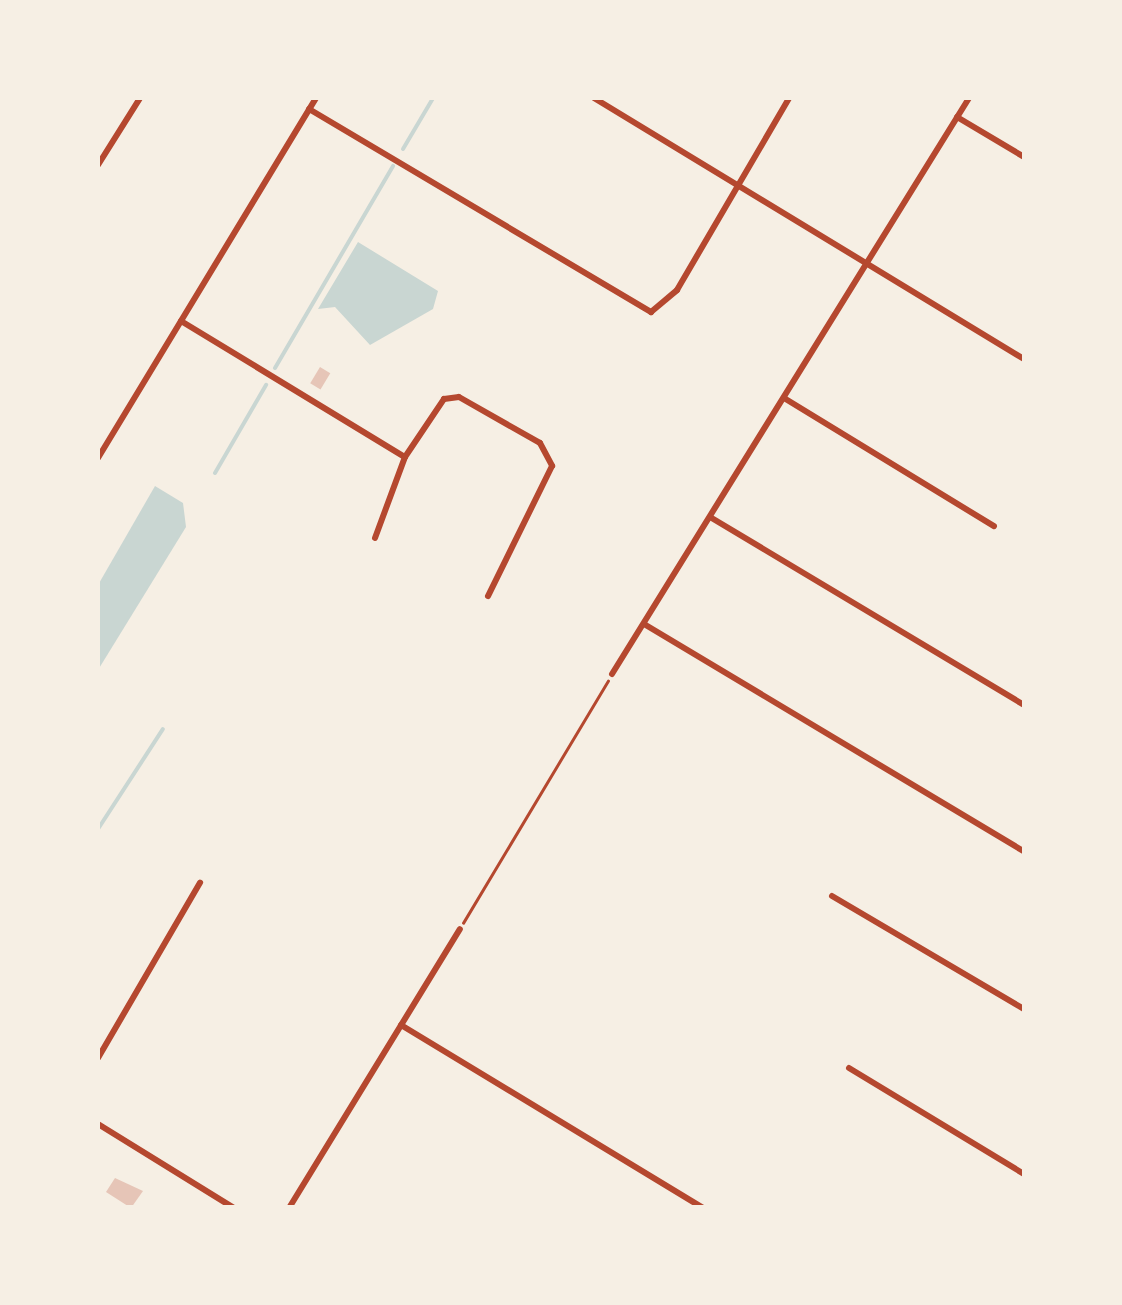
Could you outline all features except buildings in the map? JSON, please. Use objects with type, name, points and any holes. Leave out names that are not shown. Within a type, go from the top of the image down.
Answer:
[{"type":"street","points":[[98,165],[140,98]]},
{"type":"street","points":[[98,458],[316,98]]},
{"type":"street","points":[[594,98],[1024,360]]},
{"type":"street","points":[[309,109],[645,312],[677,290],[789,98]]},
{"type":"street","points":[[612,674],[969,98]]},
{"type":"street","points":[[957,117],[1024,157]]},
{"type":"street","points":[[180,321],[405,457]]},
{"type":"street","points":[[375,538],[405,457],[451,394],[550,453],[552,466],[488,596]]},
{"type":"street","points":[[784,398],[994,526]]},
{"type":"street","points":[[710,516],[1024,705]]},
{"type":"street","points":[[644,624],[1024,851]]},
{"type":"street","points":[[98,1058],[200,883]]},
{"type":"street","points":[[832,896],[1024,1008]]},
{"type":"street","points":[[290,1208],[460,929]]},
{"type":"street","points":[[401,1024],[703,1208]]},
{"type":"street","points":[[849,1068],[1024,1174]]},
{"type":"street","points":[[98,1124],[234,1208]]},
{"type":"path","points":[[460,929],[612,674]]},
{"type":"shaded area","points":[[358,242],[438,291],[433,309],[370,345],[335,307],[318,309]]},
{"type":"shaded area","points":[[155,486],[183,503],[186,527],[98,670],[98,585]]},
{"type":"waterway","points":[[403,149],[433,98]]},
{"type":"waterway","points":[[275,368],[393,166]]},
{"type":"waterway","points":[[215,473],[266,385]]},
{"type":"waterway","points":[[98,829],[163,729]]}]
